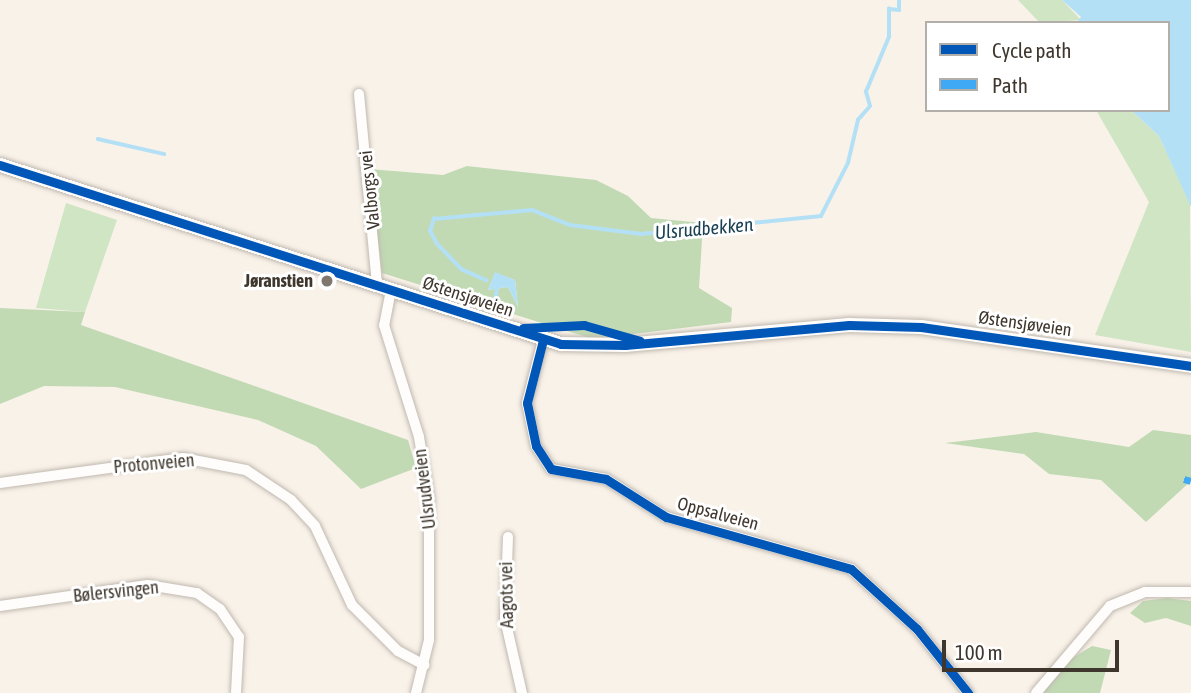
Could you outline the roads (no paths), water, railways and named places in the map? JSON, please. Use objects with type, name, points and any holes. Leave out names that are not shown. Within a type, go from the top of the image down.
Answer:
[{"type":"main road","name":"Østensjøveien","points":[[0,165],[543,340],[596,347],[849,325],[921,327],[1191,366]]},
{"type":"street","name":"Valborgs vei","points":[[359,94],[384,288]]},
{"type":"street","name":"Ulsrudveien","points":[[384,288],[384,328],[427,477],[431,548],[424,665],[416,693]]},
{"type":"street","name":"Oppsalveien","points":[[543,340],[527,403],[536,446],[551,469],[606,479],[666,517],[851,569],[916,629],[968,693]]},
{"type":"street","name":"Protonveien","points":[[0,483],[183,458],[246,470],[299,508],[326,546],[352,605],[398,651],[424,665]]},
{"type":"street","name":"Aagots vei","points":[[508,537],[505,619],[522,693]]},
{"type":"street","name":"Bølersvingen","points":[[0,606],[148,585],[197,593],[220,609],[239,637],[236,693]]},
{"type":"street","points":[[1036,693],[1110,606],[1144,592],[1191,592]]},
{"type":"water","points":[[1062,0],[1191,0],[1191,207],[1159,136],[1133,112],[1170,112],[1170,21],[1078,21],[1081,17]]},
{"type":"water","points":[[495,272],[515,280],[518,307],[508,287],[488,290]]},
{"type":"waterway","name":"Ulsrudbekken","points":[[487,281],[462,270],[437,244],[430,231],[434,219],[532,210],[570,225],[641,234],[821,216],[848,163],[858,120],[870,106],[866,92],[889,37],[889,9],[899,10],[899,0]]},
{"type":"waterway","points":[[98,139],[164,154]]},
{"type":"waterway","name":"Ulsrudbekken","points":[[494,309],[497,288]]},
{"type":"place","name":"Jøranstien","points":[[327,281]]}]
